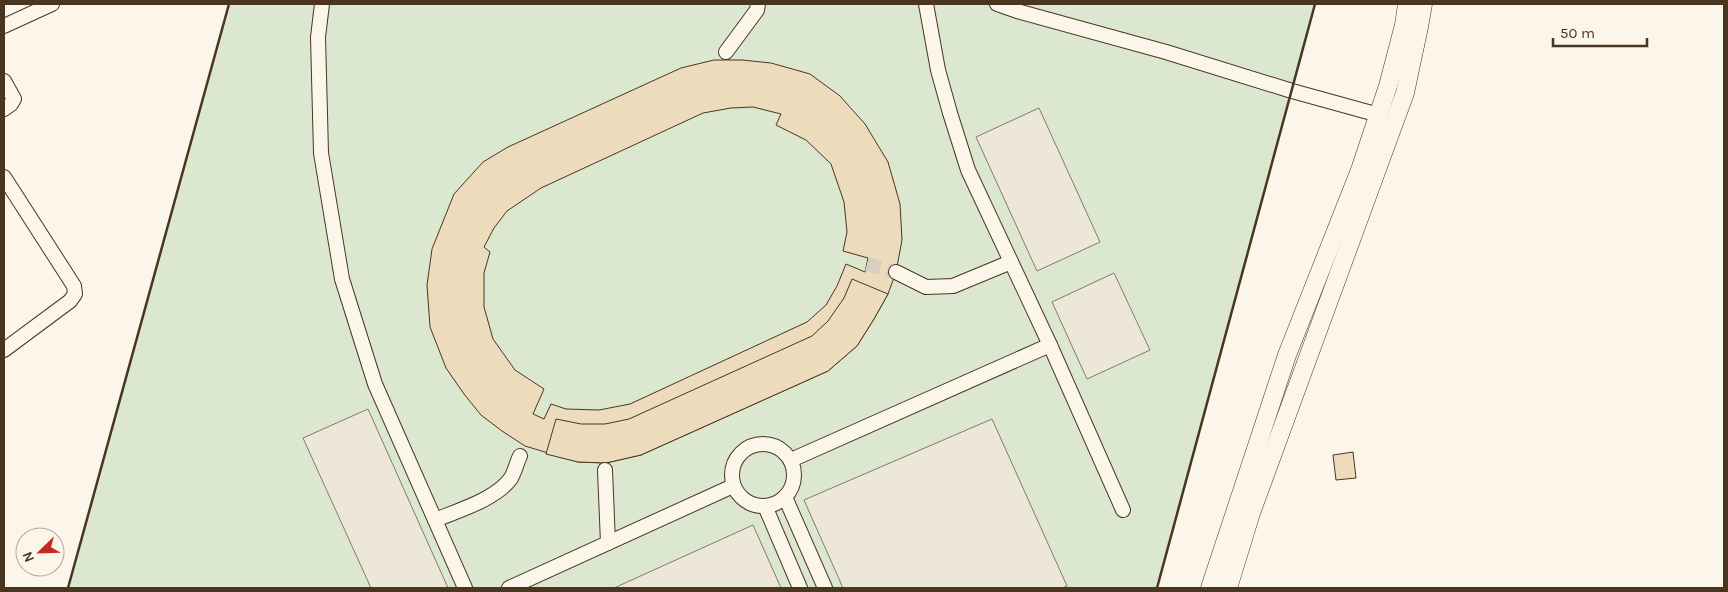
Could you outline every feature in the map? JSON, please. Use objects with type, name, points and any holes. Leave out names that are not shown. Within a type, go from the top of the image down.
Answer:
[{"type":"main road","points":[[1210,588],[1287,355],[1360,170],[1379,115],[1402,34],[1407,4]]},
{"type":"main road","points":[[1228,588],[1251,513],[1405,93],[1423,4]]},
{"type":"street","points":[[4,26],[52,4]]},
{"type":"street","points":[[322,4],[318,37],[321,153],[342,279],[375,384],[465,588]]},
{"type":"street","points":[[726,52],[757,10],[758,4]]},
{"type":"street","points":[[926,4],[938,70],[968,170],[1050,345],[1123,510]]},
{"type":"street","points":[[997,4],[1379,115]]},
{"type":"street","points":[[4,81],[14,99],[4,109]]},
{"type":"street","points":[[4,350],[70,301],[76,294],[74,286],[5,180]]},
{"type":"street","points":[[896,272],[926,287],[953,286],[1011,262]]},
{"type":"street","points":[[791,460],[1050,345]]},
{"type":"street","points":[[766,443],[774,445],[780,448],[791,460],[793,483],[785,496],[776,503],[766,506],[750,503],[737,493],[733,486],[731,470],[734,462],[738,455],[751,445],[766,443]]},
{"type":"street","points":[[435,520],[496,492],[510,478],[520,456]]},
{"type":"street","points":[[606,470],[608,543]]},
{"type":"street","points":[[510,588],[733,486]]},
{"type":"street","points":[[785,496],[825,588]]},
{"type":"street","points":[[766,506],[800,588]]},
{"type":"green space","points":[[229,4],[1315,4],[1157,588],[68,588]]},
{"type":"shaded area","points":[[1039,108],[1100,242],[1037,271],[976,137]]},
{"type":"shaded area","points":[[1114,273],[1150,350],[1087,379],[1052,302]]},
{"type":"shaded area","points":[[368,409],[448,588],[371,588],[303,438]]},
{"type":"shaded area","points":[[992,419],[1067,586],[1062,588],[843,588],[804,500]]},
{"type":"shaded area","points":[[753,525],[781,588],[614,588]]},
{"type":"building","points":[[714,60],[771,63],[810,74],[840,96],[865,124],[888,162],[900,204],[902,240],[896,272],[888,294],[857,346],[828,371],[641,455],[606,463],[578,462],[525,446],[481,415],[464,394],[446,368],[430,327],[427,285],[432,249],[454,194],[483,162],[508,147],[681,68]],"holes":[[[753,107],[781,114],[776,125],[806,140],[831,164],[844,202],[847,232],[843,251],[868,258],[865,272],[846,264],[837,286],[826,305],[807,322],[630,404],[599,410],[566,409],[551,404],[544,419],[533,414],[544,389],[515,370],[493,339],[484,307],[484,273],[490,252],[484,247],[494,228],[507,211],[541,188],[703,113],[731,108]]]},
{"type":"building","points":[[852,279],[888,294],[857,346],[828,371],[641,455],[606,463],[578,462],[546,454],[556,419],[581,424],[605,424],[629,419],[812,336],[828,321],[844,298]]},
{"type":"building","points":[[1353,452],[1356,478],[1336,480],[1333,455]]},
{"type":"tunnel","points":[[867,264],[896,272]]},
{"type":"wall","points":[[68,588],[229,4]]},
{"type":"wall","points":[[1157,588],[1315,4]]}]
